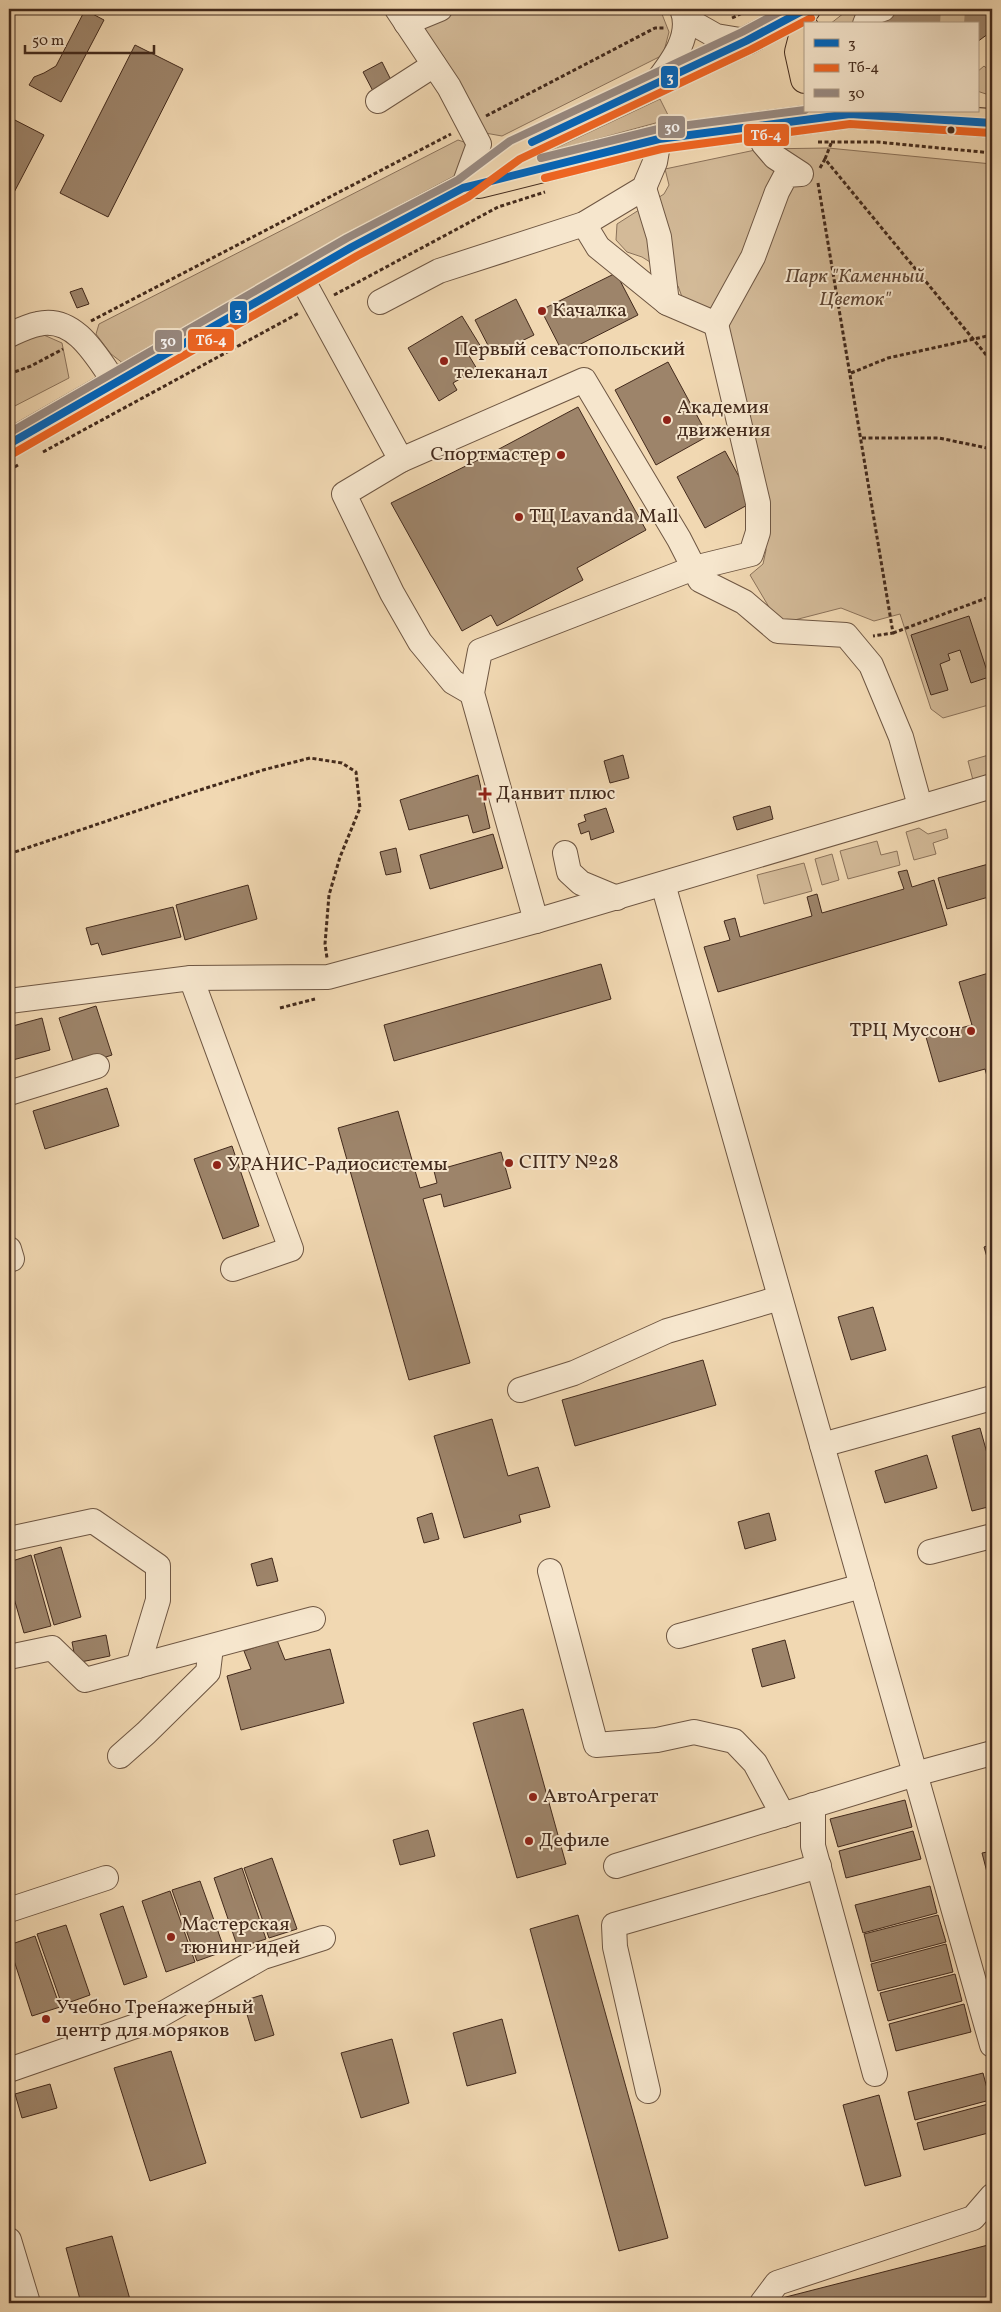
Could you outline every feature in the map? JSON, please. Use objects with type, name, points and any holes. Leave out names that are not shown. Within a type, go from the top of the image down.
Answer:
[{"type":"main road","points":[[9,444],[300,277],[463,188],[515,150],[746,40],[806,9]]},
{"type":"main road","points":[[807,22],[816,9]]},
{"type":"main road","points":[[804,33],[799,52],[804,74]]},
{"type":"main road","points":[[463,188],[659,139],[835,122],[850,114],[962,116],[992,124]]},
{"type":"street","points":[[866,22],[869,14],[883,9]]},
{"type":"street","points":[[417,13],[434,65],[449,87],[474,134],[463,188]]},
{"type":"street","points":[[655,84],[681,44],[684,19],[716,36],[746,40]]},
{"type":"street","points":[[378,101],[434,65]]},
{"type":"street","points":[[474,134],[515,150]]},
{"type":"street","points":[[380,302],[439,271],[584,224],[644,188],[655,162],[659,139]]},
{"type":"street","points":[[536,921],[472,693],[480,652],[694,568],[751,554],[758,532],[758,503],[716,324],[753,257],[776,192],[786,175],[801,174],[775,156],[763,143]]},
{"type":"street","points":[[644,188],[659,237],[667,303]]},
{"type":"street","points":[[584,224],[598,247],[667,303],[716,324]]},
{"type":"street","points":[[300,277],[401,460]]},
{"type":"street","points":[[9,335],[39,323],[67,326],[68,340],[89,346],[115,383]]},
{"type":"street","points":[[472,693],[453,682],[420,642],[392,593],[344,494],[401,460],[584,380],[679,539],[700,580],[744,602],[778,631],[846,635],[871,666],[901,737],[920,806]]},
{"type":"street","points":[[9,1001],[191,978],[328,977],[617,898],[992,786]]},
{"type":"street","points":[[565,853],[568,872],[581,883],[617,898]]},
{"type":"street","points":[[663,884],[992,2045]]},
{"type":"street","points":[[191,978],[291,1249],[233,1269]]},
{"type":"street","points":[[9,1093],[97,1066]]},
{"type":"street","points":[[520,1390],[574,1373],[667,1330],[780,1298]]},
{"type":"street","points":[[822,1445],[992,1398]]},
{"type":"street","points":[[9,1539],[93,1521],[158,1566],[158,1600],[138,1666]]},
{"type":"street","points":[[930,1552],[992,1536]]},
{"type":"street","points":[[550,1571],[596,1745],[657,1740],[694,1732],[734,1741],[755,1763],[783,1815]]},
{"type":"street","points":[[679,1636],[862,1586]]},
{"type":"street","points":[[9,1657],[52,1648],[85,1680],[313,1619]]},
{"type":"street","points":[[120,1756],[208,1672],[212,1646]]},
{"type":"street","points":[[616,1866],[915,1774],[992,1754]]},
{"type":"street","points":[[813,1805],[813,1846],[875,2074]]},
{"type":"street","points":[[648,2091],[615,1947],[614,1925],[819,1866]]},
{"type":"street","points":[[9,1910],[106,1878]]},
{"type":"street","points":[[9,2070],[150,2021],[263,1957],[324,1938]]},
{"type":"street","points":[[762,2303],[777,2283],[973,2218],[992,2196]]},
{"type":"street","points":[[9,2240],[28,2303]]},
{"type":"path","points":[[9,374],[31,366],[68,340],[474,134],[655,28],[684,19]]},
{"type":"path","points":[[835,122],[831,142],[816,176],[862,438],[893,633]]},
{"type":"path","points":[[825,159],[992,362]]},
{"type":"path","points":[[851,373],[888,358],[992,335]]},
{"type":"path","points":[[862,438],[939,438],[992,449]]},
{"type":"path","points":[[871,636],[893,633],[992,596]]},
{"type":"path","points":[[9,854],[263,770],[310,758],[342,763],[356,772],[360,808],[340,857],[329,895],[325,944],[328,977]]},
{"type":"green space","points":[[459,9],[660,9],[669,32],[663,55],[502,136],[485,133],[422,25]]},
{"type":"green space","points":[[849,9],[861,9],[857,22],[833,22]]},
{"type":"green space","points":[[984,66],[992,73],[992,96],[978,91],[978,71]]},
{"type":"green space","points":[[660,99],[670,119],[543,154]]},
{"type":"green space","points":[[458,140],[464,142],[468,151],[454,179],[124,364],[111,354],[96,334],[99,324]]},
{"type":"green space","name":"Парк \"Каменный Цветок\"","points":[[828,148],[992,164],[992,704],[943,718],[931,709],[900,614],[874,621],[841,608],[779,624],[750,575],[763,564],[766,550],[739,376],[722,324],[685,305],[678,286],[666,278],[658,267],[642,257],[627,252],[616,240],[617,224],[664,194],[669,185],[665,169],[760,149]]},
{"type":"green space","points":[[37,332],[62,343],[69,378],[9,409],[9,346]]},
{"type":"green space","points":[[992,754],[992,779],[974,784],[968,761]]},
{"type":"green space","points":[[919,828],[928,834],[946,829],[948,838],[933,843],[936,854],[914,860],[906,832]]},
{"type":"green space","points":[[877,841],[881,855],[897,851],[900,865],[848,879],[840,851]]},
{"type":"green space","points":[[832,854],[839,880],[822,885],[815,859]]},
{"type":"green space","points":[[804,863],[812,891],[764,904],[757,875]]},
{"type":"building","points":[[948,9],[946,22],[880,22],[887,15],[902,10]]},
{"type":"building","points":[[948,9],[986,9],[992,14],[992,31],[978,41],[978,22],[946,22]]},
{"type":"building","points":[[85,10],[104,20],[61,102],[29,85],[34,77],[56,66]]},
{"type":"building","points":[[135,45],[183,69],[108,217],[60,193]]},
{"type":"building","points":[[382,62],[393,84],[374,93],[363,72]]},
{"type":"building","points":[[9,117],[44,135],[9,202]]},
{"type":"building","points":[[616,273],[638,315],[563,353],[541,310]]},
{"type":"building","points":[[82,288],[89,304],[77,308],[70,292]]},
{"type":"building","points":[[516,299],[534,335],[493,355],[475,320]]},
{"type":"building","name":"Первый севастопольский телеканал","points":[[462,316],[481,347],[468,354],[477,369],[453,383],[457,390],[439,401],[408,348]]},
{"type":"building","points":[[668,362],[708,436],[656,465],[615,390]]},
{"type":"building","name":"ТЦ Lavanda Mall","points":[[578,407],[646,530],[577,568],[583,580],[497,626],[491,615],[462,631],[391,503],[484,457]]},
{"type":"building","points":[[725,451],[753,502],[705,528],[677,477]]},
{"type":"building","points":[[969,616],[989,677],[971,683],[960,650],[948,654],[950,660],[940,664],[948,690],[931,695],[911,635]]},
{"type":"building","points":[[623,755],[629,778],[610,783],[604,761]]},
{"type":"building","points":[[478,775],[490,828],[473,833],[468,815],[409,830],[400,800]]},
{"type":"building","points":[[770,806],[773,819],[737,830],[733,817]]},
{"type":"building","points":[[606,808],[614,832],[591,840],[589,831],[581,834],[578,824],[586,821],[584,815]]},
{"type":"building","points":[[493,834],[503,868],[430,889],[420,855]]},
{"type":"building","points":[[396,848],[401,872],[386,875],[380,852]]},
{"type":"building","points":[[992,863],[992,896],[947,909],[938,878]]},
{"type":"building","points":[[907,870],[912,887],[934,880],[947,925],[718,992],[704,947],[730,940],[724,921],[735,918],[740,937],[812,916],[807,897],[817,894],[822,913],[904,889],[898,872]]},
{"type":"building","points":[[248,885],[257,919],[185,940],[176,905]]},
{"type":"building","points":[[173,907],[181,937],[102,955],[98,943],[91,945],[86,928]]},
{"type":"building","points":[[601,964],[611,999],[394,1061],[384,1025]]},
{"type":"building","name":"ТРЦ Муссон","points":[[992,972],[992,1094],[985,1069],[939,1082],[926,1037],[972,1025],[959,982]]},
{"type":"building","points":[[96,1006],[112,1055],[75,1067],[59,1018]]},
{"type":"building","points":[[42,1018],[50,1050],[9,1061],[9,1027]]},
{"type":"building","points":[[107,1088],[119,1126],[45,1149],[33,1111]]},
{"type":"building","points":[[398,1111],[420,1188],[437,1183],[434,1171],[501,1152],[511,1188],[444,1207],[441,1194],[423,1199],[470,1363],[409,1380],[338,1128]]},
{"type":"building","points":[[232,1146],[259,1226],[223,1239],[194,1159]]},
{"type":"building","points":[[992,1244],[992,1274],[984,1247]]},
{"type":"building","points":[[873,1307],[886,1350],[851,1360],[838,1317]]},
{"type":"building","points":[[703,1360],[716,1405],[575,1446],[562,1400]]},
{"type":"building","points":[[492,1419],[508,1476],[538,1467],[550,1507],[519,1515],[521,1522],[464,1538],[434,1436]]},
{"type":"building","points":[[980,1428],[992,1471],[992,1506],[972,1511],[952,1436]]},
{"type":"building","points":[[927,1455],[937,1488],[885,1503],[875,1471]]},
{"type":"building","points":[[432,1513],[439,1539],[424,1543],[417,1518]]},
{"type":"building","points":[[769,1513],[776,1540],[745,1549],[738,1522]]},
{"type":"building","points":[[61,1547],[81,1617],[54,1625],[34,1555]]},
{"type":"building","points":[[31,1555],[51,1626],[24,1633],[9,1581],[9,1562]]},
{"type":"building","points":[[272,1558],[278,1581],[257,1586],[251,1564]]},
{"type":"building","points":[[106,1635],[110,1656],[76,1663],[72,1642]]},
{"type":"building","points":[[277,1640],[285,1660],[330,1649],[344,1703],[241,1730],[227,1676],[251,1669],[244,1651]]},
{"type":"building","points":[[785,1640],[795,1678],[762,1687],[752,1649]]},
{"type":"building","points":[[523,1709],[566,1864],[517,1878],[473,1723]]},
{"type":"building","points":[[905,1800],[912,1827],[838,1847],[830,1819]]},
{"type":"building","points":[[428,1830],[435,1856],[400,1865],[393,1840]]},
{"type":"building","points":[[913,1831],[921,1859],[846,1878],[839,1851]]},
{"type":"building","points":[[992,1851],[992,1880],[989,1880],[982,1853]]},
{"type":"building","points":[[272,1858],[297,1929],[269,1938],[244,1868]]},
{"type":"building","points":[[242,1868],[266,1939],[238,1948],[214,1878]]},
{"type":"building","points":[[200,1881],[225,1951],[197,1961],[172,1890]]},
{"type":"building","points":[[930,1886],[937,1913],[863,1933],[855,1905]]},
{"type":"building","points":[[170,1891],[195,1962],[166,1972],[142,1901]]},
{"type":"building","points":[[123,1906],[147,1977],[124,1985],[100,1914]]},
{"type":"building","points":[[578,1915],[668,2238],[619,2251],[530,1929]]},
{"type":"building","points":[[938,1915],[946,1942],[871,1962],[864,1934]]},
{"type":"building","points":[[66,1925],[90,1995],[62,2005],[37,1934]]},
{"type":"building","points":[[35,1936],[60,2007],[32,2016],[9,1945]]},
{"type":"building","points":[[946,1944],[953,1972],[878,1991],[871,1964]]},
{"type":"building","points":[[955,1974],[962,2001],[888,2021],[880,1993]]},
{"type":"building","points":[[262,1995],[274,2035],[255,2041],[243,2001]]},
{"type":"building","points":[[964,2004],[971,2032],[896,2051],[889,2024]]},
{"type":"building","points":[[502,2019],[516,2073],[467,2086],[453,2033]]},
{"type":"building","points":[[392,2039],[409,2103],[361,2118],[341,2053]]},
{"type":"building","points":[[171,2051],[206,2163],[150,2181],[114,2068]]},
{"type":"building","points":[[983,2073],[990,2100],[915,2120],[908,2092]]},
{"type":"building","points":[[50,2084],[57,2108],[22,2118],[15,2094]]},
{"type":"building","points":[[879,2095],[901,2176],[865,2186],[843,2105]]},
{"type":"building","points":[[992,2103],[992,2132],[924,2150],[917,2123]]},
{"type":"building","points":[[112,2236],[131,2303],[81,2303],[66,2248]]},
{"type":"building","points":[[992,2244],[992,2303],[784,2303],[782,2298]]},
{"type":"tunnel","points":[[952,22],[953,9]]},
{"type":"transit line","name":"30","points":[[9,433],[347,238],[458,180],[510,141],[742,32],[785,9]]},
{"type":"transit line","name":"3","points":[[532,142],[746,41],[806,9]]},
{"type":"transit line","name":"Тб-4","points":[[14,453],[357,256],[468,197],[520,159],[750,50],[811,18]]},
{"type":"transit line","name":"30","points":[[541,158],[658,129],[804,110]]},
{"type":"transit line","name":"3","points":[[9,444],[352,247],[463,188],[659,139],[850,114],[992,123]]},
{"type":"transit line","name":"Тб-4","points":[[545,178],[661,149],[850,124],[991,133]]},
{"type":"place","name":"Качалка","points":[[542,311]]},
{"type":"place","name":"Первый севастопольский телеканал","points":[[444,361]]},
{"type":"place","name":"Академия движения","points":[[667,420]]},
{"type":"place","name":"Спортмастер","points":[[561,455]]},
{"type":"place","name":"ТЦ Lavanda Mall","points":[[519,517]]},
{"type":"place","name":"Данвит плюс","points":[[485,794]]},
{"type":"place","name":"ТРЦ Муссон","points":[[971,1031]]},
{"type":"place","name":"СПТУ №28","points":[[509,1163]]},
{"type":"place","name":"УРАНИС-Радиосистемы","points":[[217,1165]]},
{"type":"place","name":"АвтоАгрегат","points":[[533,1797]]},
{"type":"place","name":"Дефиле","points":[[529,1841]]},
{"type":"place","name":"Мастерская тюнинг идей","points":[[171,1937]]},
{"type":"place","name":"Учебно Тренажерный центр для моряков","points":[[46,2019]]}]
